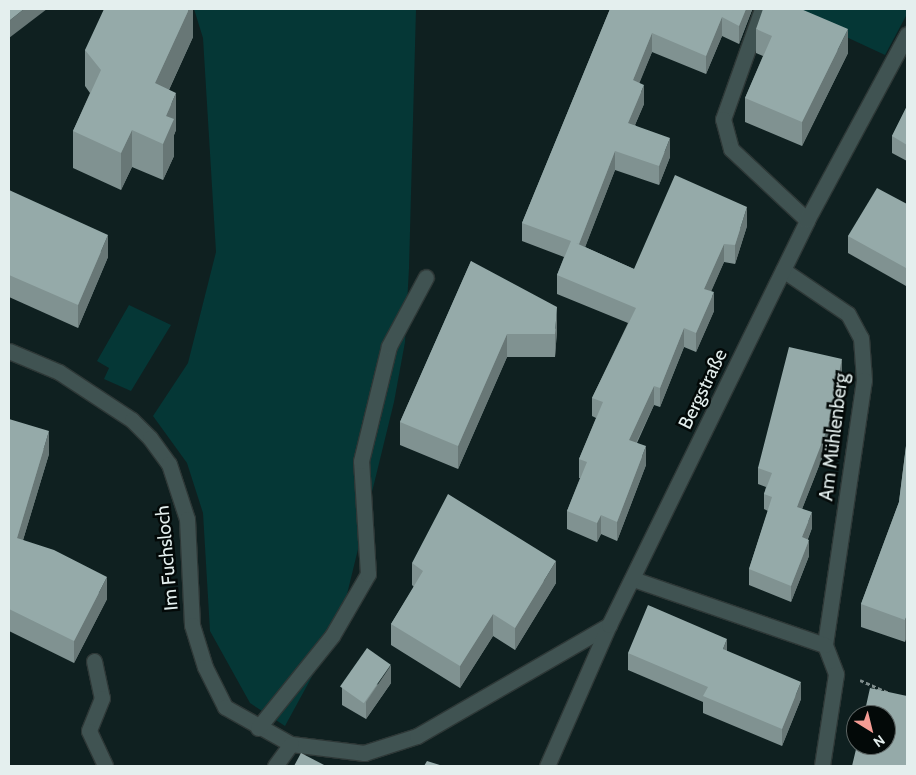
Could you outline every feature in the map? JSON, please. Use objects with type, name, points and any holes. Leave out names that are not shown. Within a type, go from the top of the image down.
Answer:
[{"type":"street","points":[[762,9],[723,119],[731,149],[807,220]]},
{"type":"street","name":"Bergstraße","points":[[546,766],[609,625],[807,220],[907,34]]},
{"type":"street","name":"Am Mühlenberg","points":[[783,270],[848,314],[861,338],[864,380],[825,645],[836,674],[822,766]]},
{"type":"street","points":[[258,728],[332,636],[368,574],[361,461],[389,346],[426,277]]},
{"type":"street","name":"Im Fuchsloch","points":[[9,351],[59,372],[132,420],[169,464],[187,519],[192,625],[205,667],[225,708],[258,728],[291,744],[364,753],[417,736],[609,625]]},
{"type":"street","points":[[633,579],[825,645]]},
{"type":"street","points":[[94,661],[102,698],[88,731],[105,766]]},
{"type":"street","points":[[276,766],[291,744]]},
{"type":"path","points":[[836,674],[893,695]]},
{"type":"shaded area","points":[[194,9],[416,9],[409,268],[405,342],[394,402],[339,627],[285,726],[250,703],[210,631],[203,513],[187,463],[153,416],[188,363],[216,252],[203,38]]},
{"type":"shaded area","points":[[786,9],[907,9],[907,14],[885,55]]},
{"type":"shaded area","points":[[129,305],[171,325],[131,391],[104,379],[109,368],[97,361]]},
{"type":"building","points":[[9,9],[24,9],[9,21]]},
{"type":"building","points":[[104,9],[189,9],[155,83],[176,93],[166,116],[174,119],[163,144],[132,130],[121,153],[73,131],[101,70],[85,50]]},
{"type":"building","points":[[610,9],[746,9],[739,26],[722,17],[706,56],[652,33],[633,80],[644,85],[628,123],[670,138],[659,166],[615,151],[579,244],[576,243],[634,269],[675,175],[747,207],[735,245],[724,244],[704,289],[714,292],[696,333],[684,328],[660,388],[654,386],[629,440],[646,446],[617,522],[601,515],[597,523],[567,511],[587,462],[579,459],[603,402],[592,398],[636,308],[557,275],[571,241],[522,223]]},
{"type":"building","points":[[763,9],[801,9],[848,29],[802,122],[745,98],[772,36],[756,29]]},
{"type":"building","points":[[907,106],[907,145],[892,136]]},
{"type":"building","points":[[877,188],[907,204],[906,268],[848,236]]},
{"type":"building","points":[[9,190],[108,235],[78,305],[9,275]]},
{"type":"building","points":[[471,261],[557,307],[555,334],[507,334],[458,446],[400,422]]},
{"type":"building","points":[[789,347],[842,359],[828,427],[797,507],[812,512],[802,537],[809,540],[791,586],[749,569],[772,497],[764,494],[772,473],[758,468]]},
{"type":"building","points":[[9,419],[49,431],[17,538],[54,550],[107,577],[74,641],[9,609]]},
{"type":"building","points":[[907,438],[907,615],[905,620],[861,604],[899,502]]},
{"type":"building","points":[[448,494],[556,561],[515,628],[493,614],[460,666],[391,624],[423,571],[412,563]]},
{"type":"building","points":[[648,605],[727,639],[723,649],[801,682],[782,729],[703,696],[708,687],[628,653]]},
{"type":"building","points":[[367,648],[391,665],[364,703],[340,687]]},
{"type":"building","points":[[870,688],[907,696],[907,766],[852,766],[855,755],[896,755],[896,705],[866,705]]},
{"type":"building","points":[[301,753],[326,766],[294,766]]},
{"type":"building","points":[[427,761],[443,766],[424,766]]}]
